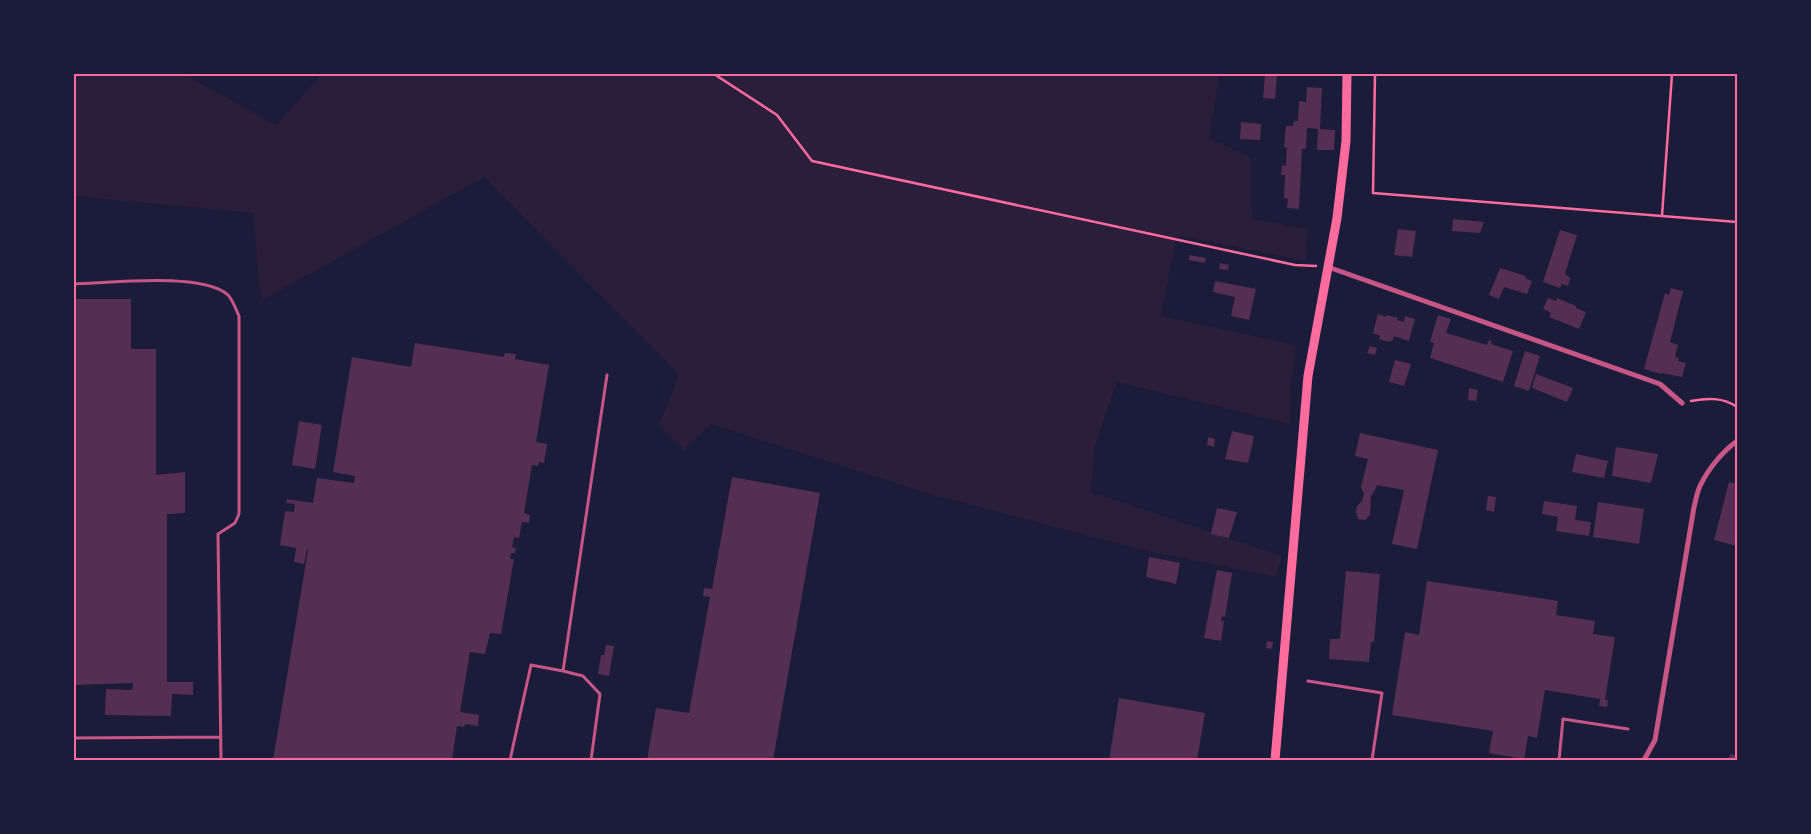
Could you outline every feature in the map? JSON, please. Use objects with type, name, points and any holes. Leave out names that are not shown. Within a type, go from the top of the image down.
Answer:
[{"type":"main road","points":[[1275,760],[1308,376],[1338,218],[1344,165],[1347,74]]},
{"type":"street","points":[[1328,268],[1660,384],[1682,403]]},
{"type":"street","points":[[1644,760],[1655,740],[1692,517],[1700,485],[1712,466],[1737,441]]},
{"type":"lane","points":[[74,284],[183,281],[212,286],[229,296],[239,316],[239,514],[235,523],[218,534],[221,760]]},
{"type":"lane","points":[[563,671],[607,376]]},
{"type":"lane","points":[[510,760],[530,665],[583,676],[600,694],[591,760]]},
{"type":"lane","points":[[1308,681],[1382,693],[1372,760]]},
{"type":"lane","points":[[1559,760],[1563,719],[1628,729]]},
{"type":"lane","points":[[74,738],[221,737]]},
{"type":"path","points":[[714,74],[777,115],[812,161],[1295,265],[1328,268]]},
{"type":"path","points":[[1375,74],[1373,193],[1737,222]]},
{"type":"path","points":[[1662,216],[1672,74]]},
{"type":"path","points":[[1728,74],[1737,74]]},
{"type":"path","points":[[1682,403],[1710,398],[1723,400],[1737,407]]},
{"type":"shaded area","points":[[74,74],[184,74],[276,125],[322,74],[1220,74],[1209,138],[1251,158],[1252,219],[1308,229],[1305,261],[1177,235],[1161,316],[1296,345],[1290,395],[1291,424],[1117,382],[1095,446],[1091,492],[1282,556],[1276,577],[1139,549],[926,493],[711,424],[684,450],[659,425],[679,375],[484,177],[261,301],[253,213],[74,196]]},
{"type":"building","points":[[1265,74],[1277,74],[1275,99],[1263,98]]},
{"type":"building","points":[[1307,87],[1322,88],[1320,129],[1335,130],[1334,150],[1317,150],[1318,129],[1307,128],[1306,149],[1302,149],[1299,209],[1287,208],[1288,199],[1284,198],[1285,175],[1281,175],[1282,165],[1286,166],[1287,147],[1284,147],[1286,126],[1293,126],[1294,121],[1298,121],[1299,101],[1306,102]]},
{"type":"building","points":[[1241,122],[1261,124],[1260,140],[1240,139]]},
{"type":"building","points":[[1453,219],[1484,222],[1480,233],[1452,231]]},
{"type":"building","points":[[1398,229],[1416,231],[1412,257],[1394,255]]},
{"type":"building","points":[[1560,230],[1577,235],[1565,274],[1570,278],[1568,286],[1562,284],[1560,288],[1543,282]]},
{"type":"building","points":[[1189,255],[1206,258],[1205,263],[1189,260]]},
{"type":"building","points":[[1220,263],[1229,265],[1228,270],[1219,269]]},
{"type":"building","points":[[1500,268],[1526,276],[1525,278],[1532,281],[1527,294],[1504,287],[1499,299],[1489,295]]},
{"type":"building","points":[[1215,281],[1256,289],[1249,320],[1231,316],[1235,297],[1213,292]]},
{"type":"building","points":[[1671,288],[1683,291],[1670,342],[1678,345],[1675,357],[1679,358],[1678,361],[1686,363],[1682,377],[1644,369],[1665,293],[1669,295]]},
{"type":"building","points":[[1548,298],[1556,301],[1557,298],[1586,312],[1579,329],[1549,317],[1551,313],[1543,309]]},
{"type":"building","points":[[74,299],[131,299],[131,349],[156,349],[156,475],[185,472],[185,513],[167,514],[167,682],[193,682],[193,695],[172,694],[171,716],[105,715],[106,689],[132,690],[133,683],[74,685]]},
{"type":"building","points":[[1378,314],[1398,318],[1397,320],[1404,322],[1405,316],[1415,319],[1409,341],[1394,336],[1393,340],[1389,342],[1379,339],[1380,336],[1373,333]]},
{"type":"building","points":[[1438,315],[1451,319],[1446,333],[1487,345],[1489,340],[1492,341],[1491,344],[1513,351],[1503,382],[1430,358],[1434,343],[1430,342]]},
{"type":"building","points":[[415,343],[504,357],[505,353],[516,354],[515,359],[549,365],[536,442],[547,444],[544,463],[539,462],[538,466],[532,465],[524,513],[530,515],[529,523],[522,522],[519,538],[514,537],[512,547],[516,548],[515,553],[511,553],[510,559],[514,559],[501,634],[490,633],[485,654],[470,652],[460,712],[479,715],[478,726],[465,724],[464,727],[457,726],[452,760],[273,760],[308,550],[304,564],[294,562],[296,548],[280,545],[285,511],[294,512],[295,504],[286,503],[287,499],[313,503],[317,478],[354,483],[355,476],[333,472],[352,357],[411,367]]},
{"type":"building","points":[[1370,346],[1377,348],[1375,355],[1367,353]]},
{"type":"building","points":[[1525,351],[1540,356],[1529,391],[1514,386]]},
{"type":"building","points":[[1395,360],[1411,364],[1404,386],[1389,382]]},
{"type":"building","points":[[1536,374],[1573,388],[1567,402],[1532,388]]},
{"type":"building","points":[[1469,388],[1478,390],[1476,401],[1468,400]]},
{"type":"building","points":[[299,421],[322,425],[315,469],[292,465]]},
{"type":"building","points":[[1232,431],[1254,436],[1248,463],[1225,459]]},
{"type":"building","points":[[1360,433],[1438,450],[1417,549],[1392,544],[1404,490],[1377,485],[1371,496],[1370,515],[1365,520],[1358,519],[1357,506],[1362,501],[1364,494],[1361,487],[1368,459],[1355,456]]},
{"type":"building","points":[[1208,437],[1215,439],[1214,447],[1207,445]]},
{"type":"building","points":[[1616,447],[1658,454],[1651,483],[1612,476]]},
{"type":"building","points":[[1576,454],[1608,461],[1604,478],[1572,472]]},
{"type":"building","points":[[732,477],[820,493],[773,760],[647,760],[656,708],[689,713],[710,597],[703,596],[704,588],[712,589]]},
{"type":"building","points":[[1729,482],[1737,484],[1737,546],[1714,540]]},
{"type":"building","points":[[1488,496],[1496,497],[1494,512],[1486,510]]},
{"type":"building","points":[[1544,501],[1577,506],[1575,520],[1591,522],[1589,536],[1556,531],[1558,517],[1542,514]]},
{"type":"building","points":[[1598,502],[1644,509],[1639,544],[1593,537]]},
{"type":"building","points":[[1217,508],[1237,512],[1229,538],[1211,534]]},
{"type":"building","points":[[1149,557],[1180,563],[1176,584],[1146,577]]},
{"type":"building","points":[[1217,570],[1232,573],[1225,617],[1222,616],[1221,621],[1224,621],[1221,641],[1204,638]]},
{"type":"building","points":[[1346,571],[1380,574],[1374,642],[1371,642],[1369,662],[1329,659],[1330,639],[1340,639]]},
{"type":"building","points":[[1427,581],[1558,601],[1556,615],[1595,621],[1593,634],[1615,637],[1605,700],[1608,700],[1607,707],[1599,706],[1600,699],[1545,690],[1537,738],[1528,736],[1524,759],[1489,753],[1493,731],[1392,715],[1405,632],[1419,635]]},
{"type":"building","points":[[1267,641],[1273,642],[1272,649],[1266,648]]},
{"type":"building","points":[[606,645],[614,646],[609,676],[598,674],[601,655],[604,655]]},
{"type":"building","points":[[1119,698],[1205,713],[1197,760],[1109,760]]},
{"type":"building","points":[[1730,754],[1737,756],[1737,760],[1729,760]]}]
